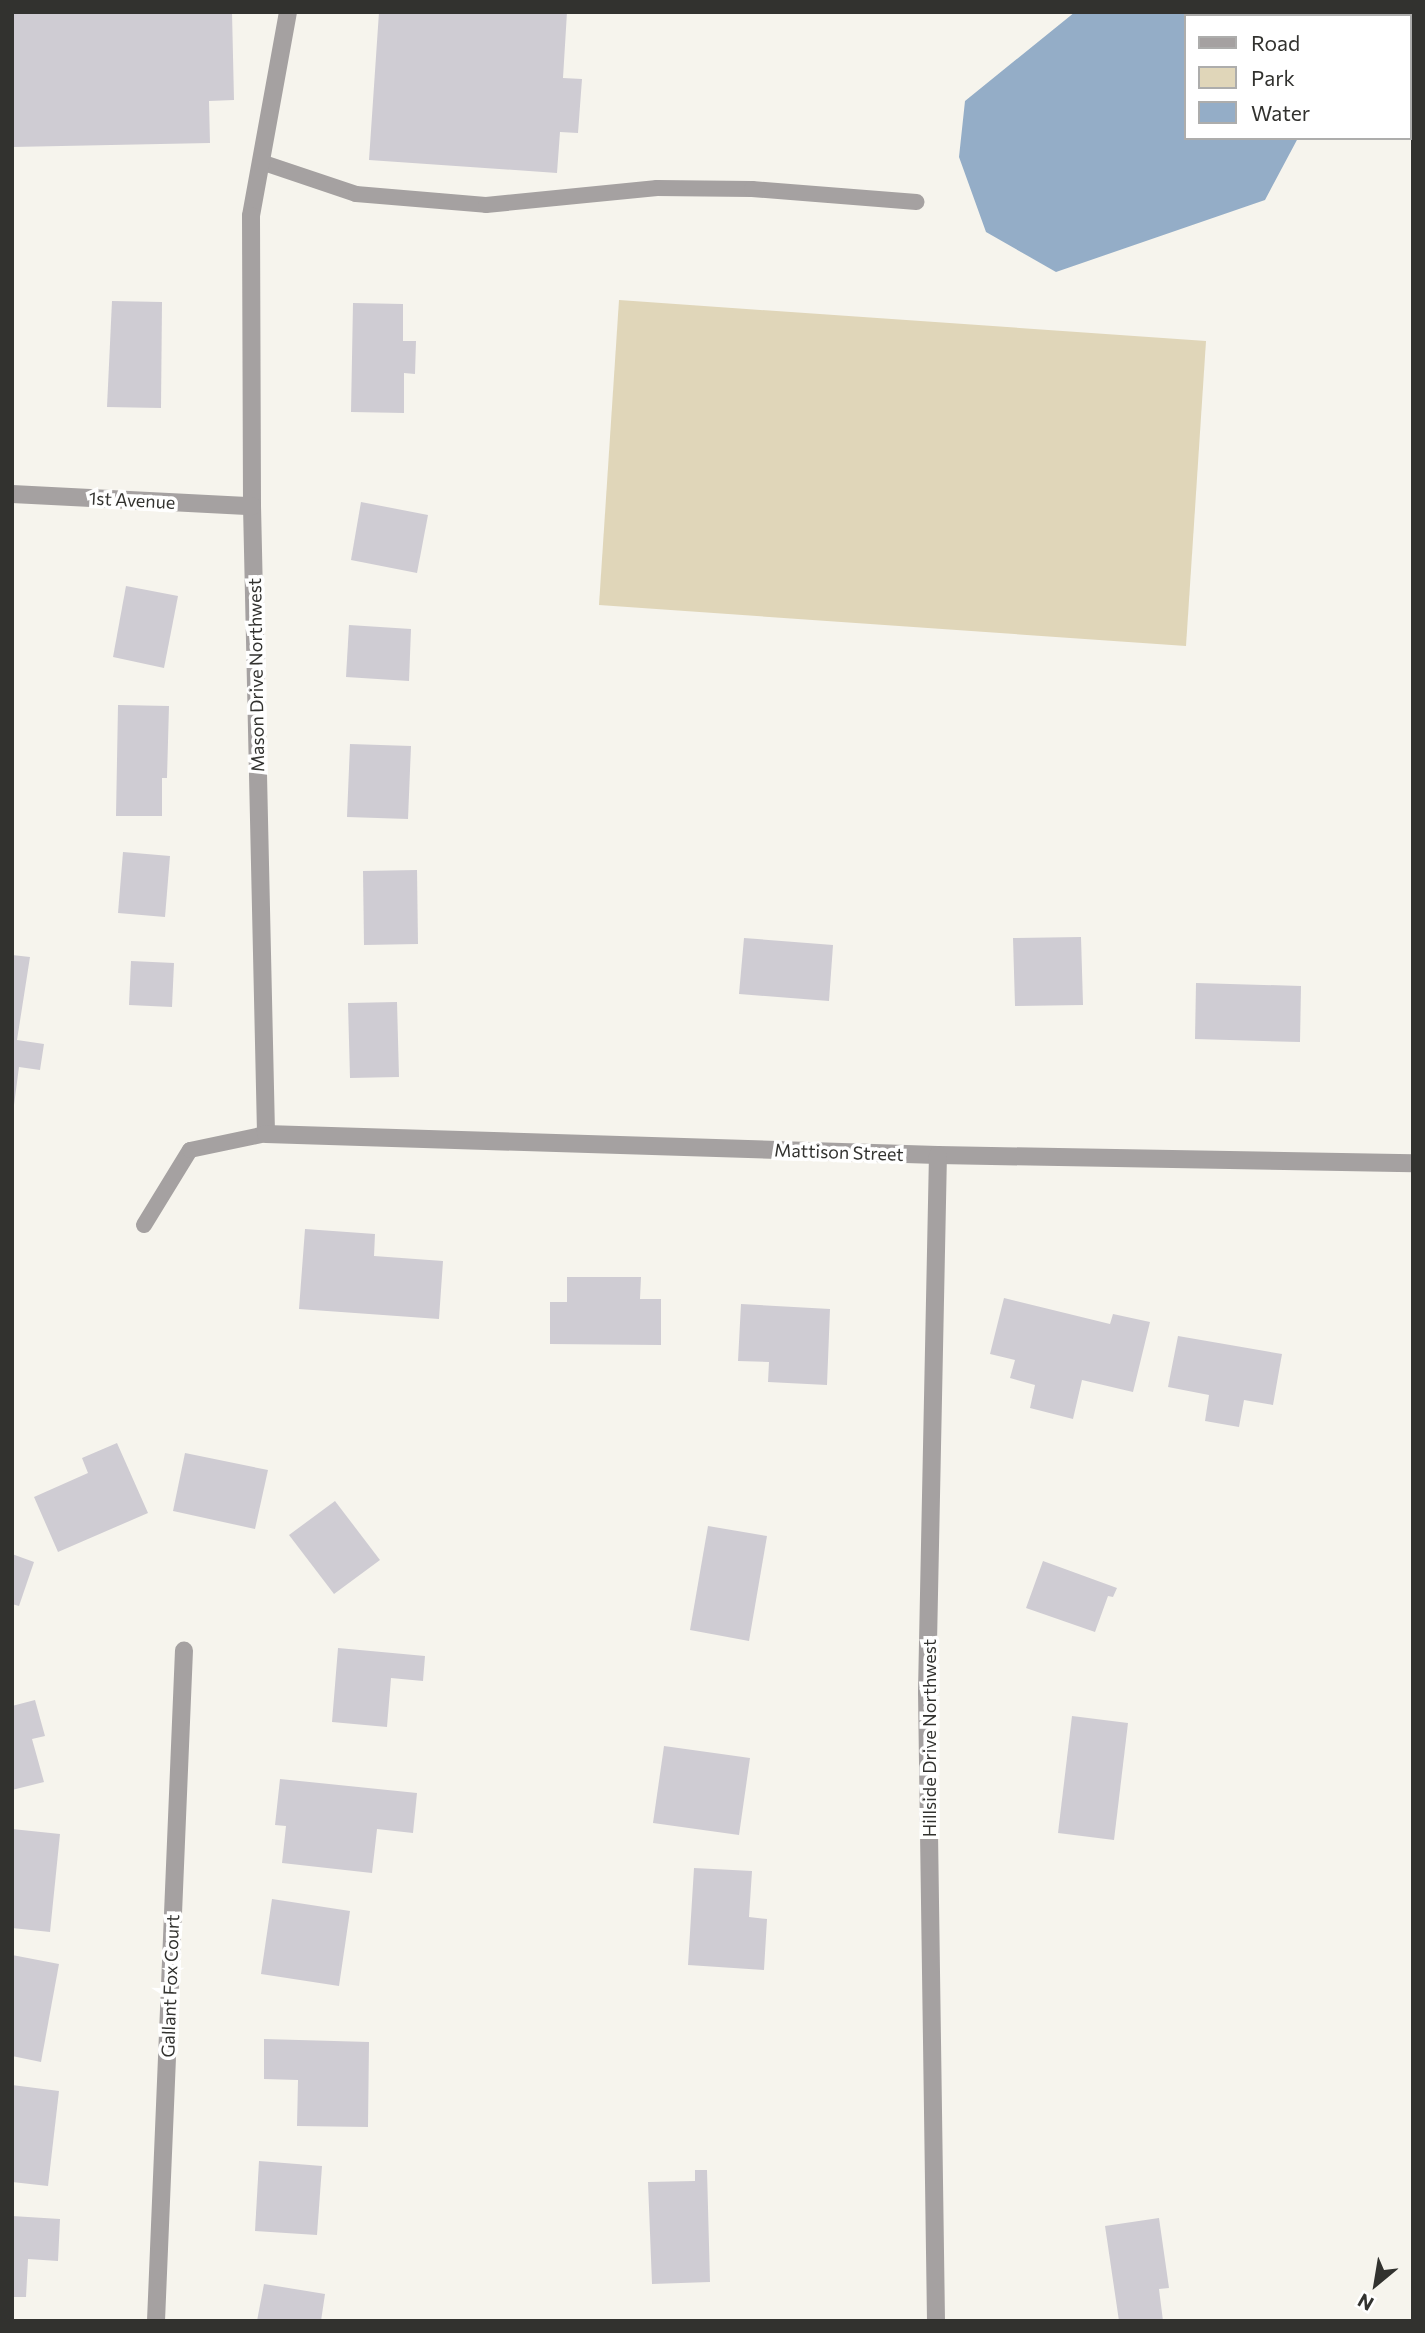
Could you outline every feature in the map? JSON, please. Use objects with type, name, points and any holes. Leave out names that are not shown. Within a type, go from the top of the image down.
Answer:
[{"type":"street","name":"Mason Drive Northwest","points":[[266,1134],[252,506],[251,216],[288,12]]},
{"type":"street","name":"1st Avenue","points":[[12,494],[252,506]]},
{"type":"street","name":"Mattison Street","points":[[266,1134],[938,1155],[1413,1163]]},
{"type":"street","name":"Hillside Drive Northwest","points":[[936,2321],[927,1692],[938,1155]]},
{"type":"street","name":"Gallant Fox Court","points":[[156,2321],[184,1651]]},
{"type":"lane","points":[[261,162],[356,194],[486,205],[657,188],[752,190],[916,202]]},
{"type":"lane","points":[[145,1224],[190,1150],[266,1134]]},
{"type":"green space","points":[[619,300],[1206,341],[1186,646],[599,605]]},
{"type":"water","points":[[1075,12],[1324,14],[1184,14],[1184,140],[1297,140],[1265,200],[1056,272],[986,232],[959,157],[965,101]]},
{"type":"building","points":[[12,12],[232,12],[234,100],[209,101],[210,143],[12,147]]},
{"type":"building","points":[[379,12],[567,12],[563,78],[582,79],[578,133],[560,132],[557,173],[369,160]]},
{"type":"building","points":[[112,301],[162,302],[161,408],[107,407]]},
{"type":"building","points":[[353,303],[403,304],[403,341],[416,341],[415,374],[404,373],[404,413],[351,412]]},
{"type":"building","points":[[361,502],[428,515],[417,573],[351,560]]},
{"type":"building","points":[[126,586],[178,596],[164,668],[113,657]]},
{"type":"building","points":[[349,625],[411,629],[409,681],[346,677]]},
{"type":"building","points":[[118,705],[169,706],[167,778],[162,778],[162,816],[116,816]]},
{"type":"building","points":[[350,744],[411,746],[408,819],[347,817]]},
{"type":"building","points":[[123,852],[170,856],[165,917],[118,913]]},
{"type":"building","points":[[417,870],[418,944],[364,945],[363,871]]},
{"type":"building","points":[[1081,937],[1083,1005],[1015,1006],[1013,938]]},
{"type":"building","points":[[744,938],[833,945],[829,1001],[739,994]]},
{"type":"building","points":[[12,955],[30,957],[17,1040],[44,1044],[40,1070],[19,1067],[14,1105]]},
{"type":"building","points":[[131,961],[174,963],[172,1007],[129,1005]]},
{"type":"building","points":[[1196,983],[1301,986],[1300,1042],[1195,1039]]},
{"type":"building","points":[[397,1002],[399,1077],[350,1078],[348,1003]]},
{"type":"building","points":[[305,1229],[375,1234],[374,1256],[443,1261],[439,1319],[299,1309]]},
{"type":"building","points":[[567,1277],[641,1277],[640,1299],[661,1299],[661,1345],[550,1344],[550,1302],[567,1302]]},
{"type":"building","points":[[1004,1298],[1110,1324],[1113,1314],[1150,1322],[1133,1392],[1082,1380],[1073,1419],[1030,1408],[1035,1385],[1010,1378],[1015,1360],[990,1354]]},
{"type":"building","points":[[741,1304],[830,1309],[827,1385],[768,1382],[769,1362],[738,1361]]},
{"type":"building","points":[[1178,1336],[1282,1354],[1273,1405],[1244,1400],[1239,1427],[1205,1421],[1209,1395],[1168,1387]]},
{"type":"building","points":[[117,1443],[148,1513],[58,1552],[34,1497],[88,1473],[82,1458]]},
{"type":"building","points":[[185,1453],[268,1470],[255,1529],[173,1511]]},
{"type":"building","points":[[335,1501],[380,1560],[334,1594],[289,1535]]},
{"type":"building","points":[[708,1526],[767,1536],[749,1641],[690,1630]]},
{"type":"building","points":[[12,1554],[34,1562],[19,1606],[12,1604]]},
{"type":"building","points":[[1043,1561],[1117,1588],[1113,1597],[1108,1596],[1095,1632],[1026,1608]]},
{"type":"building","points":[[338,1648],[425,1656],[423,1681],[391,1678],[387,1727],[332,1722]]},
{"type":"building","points":[[35,1700],[45,1736],[32,1739],[44,1782],[12,1790],[12,1706]]},
{"type":"building","points":[[1072,1716],[1128,1723],[1114,1840],[1058,1833]]},
{"type":"building","points":[[664,1746],[750,1758],[739,1835],[653,1823]]},
{"type":"building","points":[[280,1779],[417,1793],[413,1833],[377,1829],[372,1873],[282,1863],[286,1826],[275,1825]]},
{"type":"building","points":[[12,1829],[60,1834],[50,1932],[12,1928]]},
{"type":"building","points":[[694,1868],[752,1871],[749,1917],[767,1919],[764,1970],[688,1965]]},
{"type":"building","points":[[272,1899],[350,1911],[339,1986],[261,1974]]},
{"type":"building","points":[[12,1955],[59,1964],[41,2062],[12,2056]]},
{"type":"building","points":[[264,2039],[369,2042],[368,2127],[297,2126],[298,2080],[264,2079]]},
{"type":"building","points":[[12,2085],[59,2091],[48,2186],[12,2182]]},
{"type":"building","points":[[259,2161],[322,2166],[317,2235],[255,2231]]},
{"type":"building","points":[[695,2170],[707,2170],[710,2282],[652,2284],[648,2182],[695,2181]]},
{"type":"building","points":[[12,2216],[60,2219],[58,2261],[28,2259],[26,2297],[12,2297]]},
{"type":"building","points":[[1159,2218],[1169,2288],[1159,2289],[1163,2321],[1119,2321],[1105,2226]]},
{"type":"building","points":[[264,2284],[325,2294],[321,2321],[257,2321]]}]
